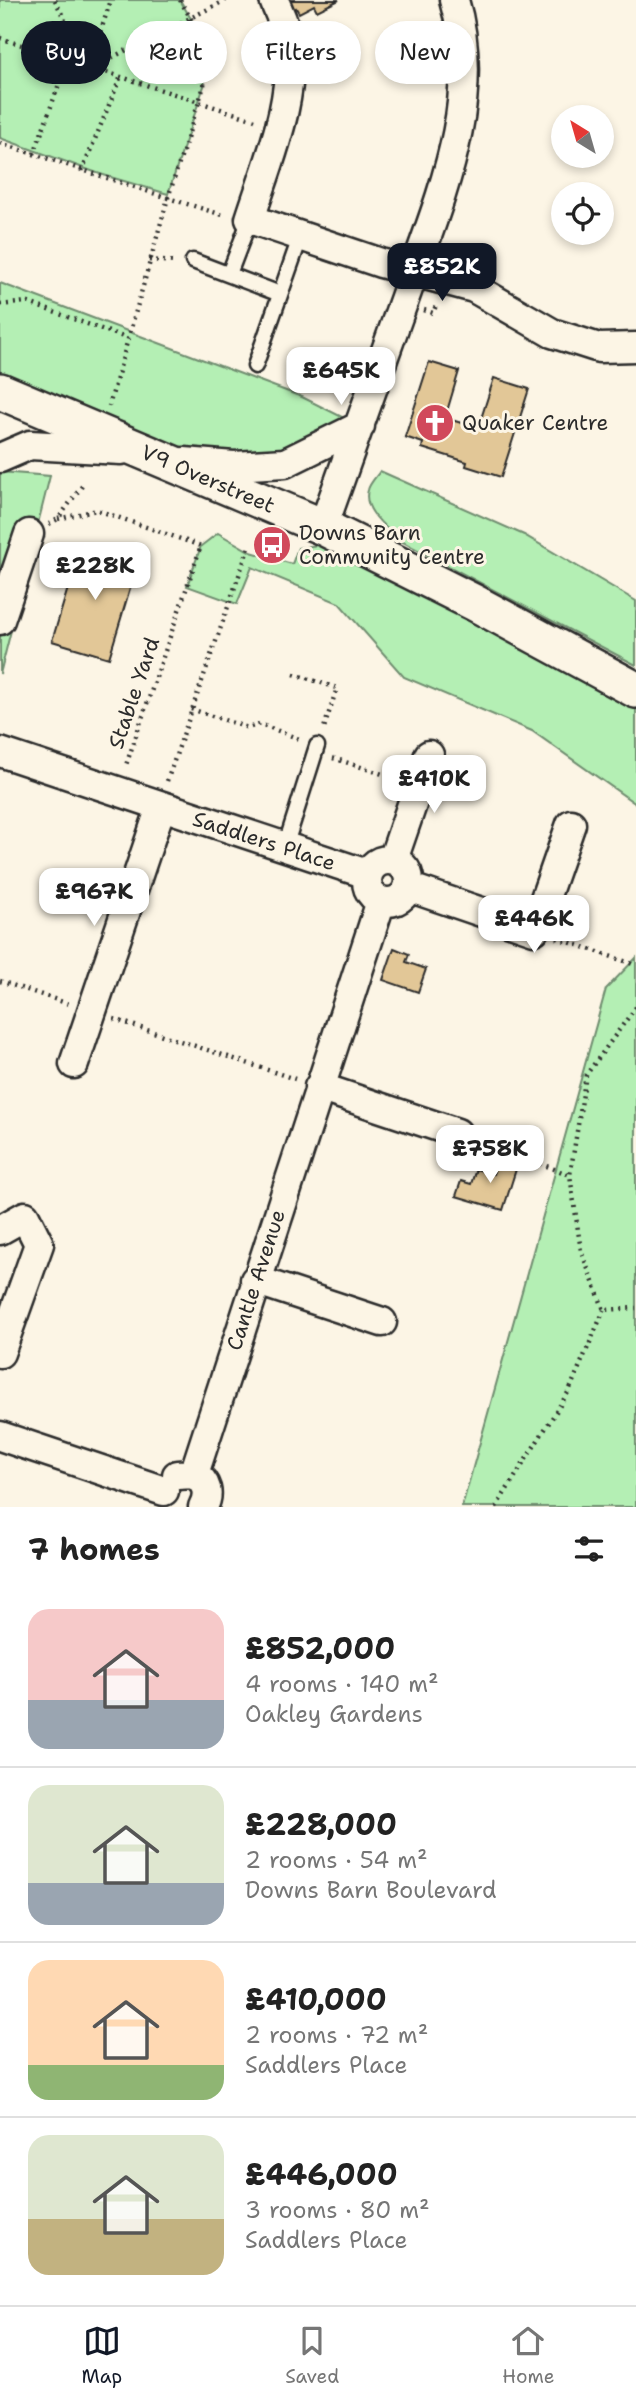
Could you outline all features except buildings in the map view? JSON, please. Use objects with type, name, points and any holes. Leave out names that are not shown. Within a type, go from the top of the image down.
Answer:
[{"type":"street","points":[[274,0],[287,35],[287,82],[279,128],[250,219],[300,238],[474,288],[552,333],[599,348],[636,347]]},
{"type":"street","points":[[323,527],[443,190],[462,114],[462,26],[454,0]]},
{"type":"street","name":"V9 Overstreet","points":[[0,391],[323,527],[475,603],[636,691]]},
{"type":"street","points":[[0,458],[30,445],[73,445],[234,466],[285,463],[360,426]]},
{"type":"street","points":[[0,620],[30,534]]},
{"type":"street","name":"Saddlers Place","points":[[0,752],[367,874]]},
{"type":"street","points":[[393,860],[429,755]]},
{"type":"street","points":[[74,1064],[160,807]]},
{"type":"street","points":[[408,887],[534,930],[571,824]]},
{"type":"street","points":[[393,860],[408,873],[408,887],[400,898],[381,901],[367,887],[367,874],[380,861],[393,860]]},
{"type":"street","name":"Cantle Avenue","points":[[194,1474],[255,1280],[381,901]]},
{"type":"street","points":[[319,1087],[457,1133]]},
{"type":"street","points":[[0,1230],[25,1216],[39,1244],[0,1353]]},
{"type":"street","points":[[255,1280],[382,1322]]},
{"type":"street","points":[[0,1436],[166,1499],[175,1475],[194,1474],[206,1487],[213,1505]]},
{"type":"lane","points":[[229,274],[250,219]]},
{"type":"lane","points":[[255,366],[300,238]]},
{"type":"lane","points":[[193,261],[280,294]]},
{"type":"lane","points":[[285,847],[317,750]]},
{"type":"path","points":[[55,0],[65,21]]},
{"type":"path","points":[[104,21],[111,0]]},
{"type":"path","points":[[108,406],[149,260],[199,100],[208,48],[180,0]]},
{"type":"path","points":[[111,58],[226,0]]},
{"type":"path","points":[[0,38],[21,45]]},
{"type":"path","points":[[111,73],[279,128]]},
{"type":"path","points":[[82,171],[121,76]]},
{"type":"path","points":[[34,154],[59,84]]},
{"type":"path","points":[[0,144],[242,221],[250,219]]},
{"type":"path","points":[[149,260],[163,263],[193,261]]},
{"type":"path","points":[[0,305],[26,302],[126,338]]},
{"type":"path","points":[[30,534],[58,519],[82,486]]},
{"type":"path","name":"Stable Yard","points":[[58,519],[97,510],[201,546],[117,792]]},
{"type":"path","points":[[160,807],[191,709],[250,544]]},
{"type":"path","points":[[294,674],[337,688],[317,750]]},
{"type":"path","points":[[191,709],[248,728],[260,724],[317,750],[419,786]]},
{"type":"path","points":[[534,930],[636,965]]},
{"type":"path","points":[[0,981],[319,1087]]},
{"type":"path","points":[[496,1507],[569,1391],[604,1310],[581,1251],[570,1174],[586,1075],[636,1007]]},
{"type":"path","points":[[457,1133],[570,1174]]},
{"type":"path","points":[[604,1310],[636,1308]]},
{"type":"green space","points":[[0,0],[180,0],[192,21],[125,21],[125,84],[204,84],[168,194],[100,174],[0,138]]},
{"type":"green space","points":[[0,283],[302,397],[360,426],[234,466],[0,391]]},
{"type":"green space","points":[[380,471],[524,535],[636,601],[636,665],[399,540],[377,518],[369,505],[369,488]]},
{"type":"green space","points":[[0,472],[50,476],[0,674]]},
{"type":"green space","points":[[218,533],[251,552],[292,564],[298,548],[318,545],[636,704],[636,804],[532,731],[404,677],[339,603],[252,567],[237,604],[187,586],[201,546]]},
{"type":"green space","points":[[636,958],[636,1507],[462,1507],[606,989]]},
{"type":"place","name":"Quaker Centre","points":[[435,423]]},
{"type":"place","name":"Downs Barn Community Centre","points":[[272,545]]}]
